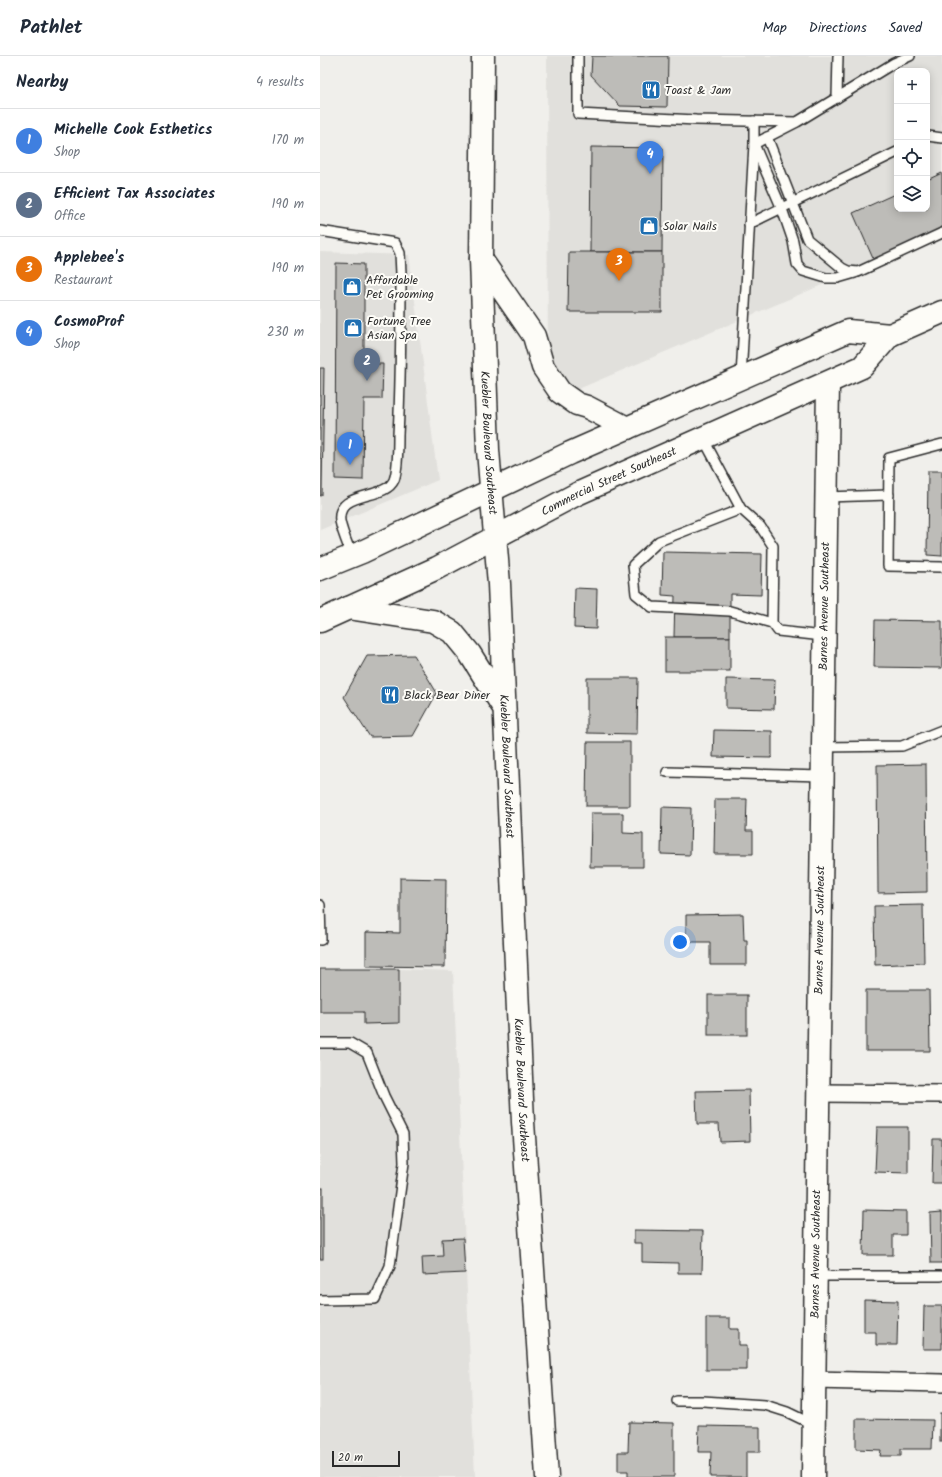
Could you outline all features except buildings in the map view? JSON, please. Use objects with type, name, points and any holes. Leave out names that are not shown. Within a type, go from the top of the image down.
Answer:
[{"type":"main road","name":"Kuebler Boulevard Southeast","points":[[483,56],[481,259],[488,442],[499,584],[523,1122],[547,1477]]},
{"type":"main road","points":[[481,259],[534,336],[543,367],[560,392],[577,404],[587,407],[627,428]]},
{"type":"main road","name":"Commercial Street Southeast","points":[[320,622],[437,568],[578,494],[862,367],[890,335],[942,312]]},
{"type":"main road","name":"Commercial Street Southeast","points":[[320,569],[352,556],[570,453],[848,331],[890,335]]},
{"type":"main road","name":"Barnes Avenue Southeast","points":[[813,1477],[828,383]]},
{"type":"main road","points":[[348,608],[432,621],[452,632],[470,654],[504,708]]},
{"type":"street","points":[[818,1093],[942,1094]]},
{"type":"street","points":[[814,1380],[942,1383]]},
{"type":"lane","points":[[578,56],[578,114],[696,120],[797,122]]},
{"type":"lane","points":[[837,98],[838,56]]},
{"type":"lane","points":[[754,144],[896,67],[910,56]]},
{"type":"lane","points":[[741,378],[754,121]]},
{"type":"lane","points":[[930,136],[942,138]]},
{"type":"lane","points":[[767,138],[807,239],[842,268],[848,271],[858,272]]},
{"type":"lane","points":[[754,144],[782,208],[793,241],[797,264],[803,271],[826,278],[838,278],[858,272],[942,233]]},
{"type":"lane","points":[[749,224],[894,153]]},
{"type":"lane","points":[[320,231],[395,243],[400,253],[400,413],[397,461],[394,480],[389,486],[352,500],[344,505],[341,512],[340,521],[352,556]]},
{"type":"lane","points":[[703,438],[741,509],[760,526],[773,546],[772,623]]},
{"type":"lane","points":[[942,444],[889,458],[888,566],[942,567]]},
{"type":"lane","points":[[826,497],[889,495]]},
{"type":"lane","points":[[741,509],[658,541],[633,565],[636,594],[652,607],[730,611],[772,623],[778,631],[824,636]]},
{"type":"lane","points":[[823,746],[902,746],[942,730]]},
{"type":"lane","points":[[667,772],[822,776]]},
{"type":"lane","points":[[320,905],[320,940]]},
{"type":"lane","points":[[320,1043],[350,1043],[367,1053],[384,1096],[403,1134],[404,1163],[390,1266],[375,1298],[320,1300]]},
{"type":"lane","points":[[815,1276],[940,1276]]},
{"type":"lane","points":[[677,1401],[765,1405],[787,1412],[814,1425]]},
{"type":"shaded area","points":[[547,56],[942,56],[942,232],[548,402]]},
{"type":"shaded area","points":[[320,252],[409,255],[438,480],[320,530]]},
{"type":"shaded area","points":[[320,969],[453,971],[475,1477],[320,1477]]},
{"type":"place","name":"Toast & Jam","points":[[651,90]]},
{"type":"place","name":"CosmoProf","points":[[650,174]]},
{"type":"place","name":"Solar Nails","points":[[649,226]]},
{"type":"place","name":"Applebee's","points":[[619,281]]},
{"type":"place","name":"Affordable Pet Grooming","points":[[352,287]]},
{"type":"place","name":"Fortune Tree Asian Spa","points":[[353,328]]},
{"type":"place","name":"Efficient Tax Associates","points":[[367,381]]},
{"type":"place","name":"Michelle Cook Esthetics","points":[[350,465]]},
{"type":"place","name":"Black Bear Diner","points":[[390,695]]}]
